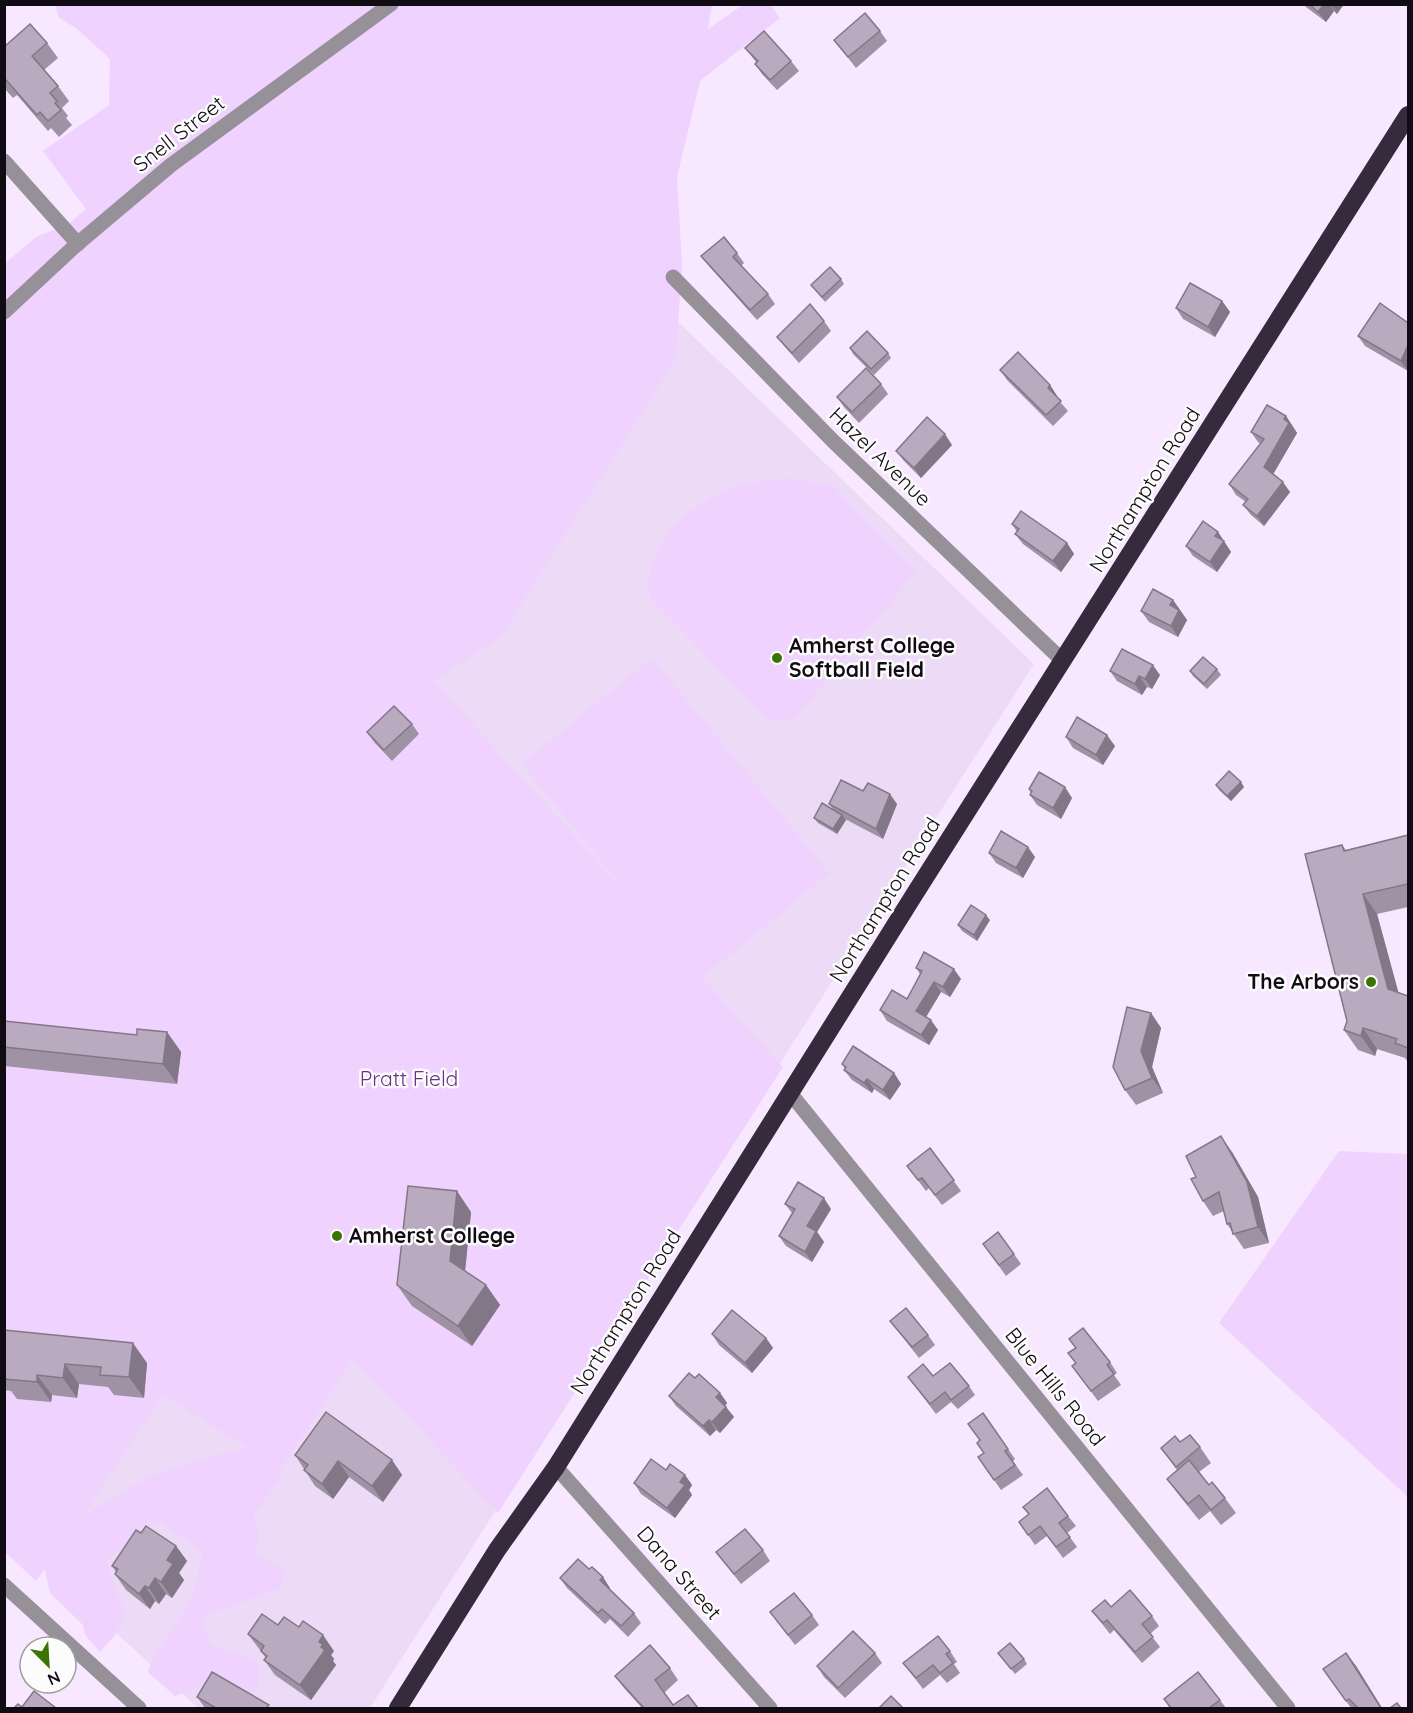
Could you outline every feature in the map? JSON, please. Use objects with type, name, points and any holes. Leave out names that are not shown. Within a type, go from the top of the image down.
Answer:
[{"type":"highway","name":"Northampton Road","points":[[398,1708],[497,1550],[556,1467],[1408,115]]},
{"type":"street","name":"Snell Street","points":[[4,312],[127,201],[207,138],[391,4]]},
{"type":"street","points":[[4,161],[78,244]]},
{"type":"street","name":"Hazel Avenue","points":[[673,278],[842,449],[1063,661]]},
{"type":"street","name":"Blue Hills Road","points":[[790,1093],[1288,1708]]},
{"type":"street","name":"Dana Street","points":[[556,1467],[770,1708]]},
{"type":"street","points":[[4,1585],[139,1708]]},
{"type":"shaded area","name":"Amherst College","points":[[670,314],[1034,664],[370,1708],[198,1708],[5,1531],[4,941]]},
{"type":"green space","name":"Pratt Field","points":[[770,4],[780,18],[700,81],[677,177],[682,265],[676,359],[501,636],[434,681],[636,904],[522,764],[652,658],[829,873],[702,978],[783,1067],[498,1513],[353,1359],[281,1469],[278,1467],[282,1478],[254,1513],[259,1537],[255,1553],[284,1570],[280,1589],[208,1614],[202,1625],[211,1645],[258,1662],[259,1683],[251,1697],[209,1683],[175,1696],[148,1672],[156,1653],[182,1616],[190,1600],[197,1580],[202,1551],[157,1521],[106,1561],[125,1614],[115,1635],[100,1652],[85,1635],[83,1625],[50,1593],[45,1569],[36,1581],[5,1552],[4,264],[36,237],[68,224],[86,209],[43,151],[109,105],[110,59],[76,28],[59,18],[55,5],[712,5],[708,29],[743,5]],"holes":[[[163,1395],[246,1447],[152,1475],[81,1517]]]},
{"type":"green space","name":"Amherst College Softball Field","points":[[784,478],[832,485],[916,572],[796,717],[784,721],[769,720],[650,598],[649,579],[653,561],[673,528],[704,502],[738,486]]},
{"type":"green space","points":[[1339,1151],[1408,1154],[1408,1497],[1219,1323]]},
{"type":"building","points":[[1309,4],[1324,4],[1318,12]]},
{"type":"building","points":[[865,13],[880,31],[848,57],[834,40]]},
{"type":"building","points":[[30,24],[47,43],[32,56],[58,86],[50,93],[61,110],[48,121],[40,112],[37,115],[6,80],[4,81],[4,47]]},
{"type":"building","points":[[764,31],[791,61],[770,80],[755,64],[758,61],[745,48]]},
{"type":"building","points":[[724,237],[737,253],[733,257],[768,294],[750,310],[701,256]]},
{"type":"building","points":[[830,267],[841,279],[822,297],[811,285]]},
{"type":"building","points":[[1190,283],[1222,301],[1208,327],[1176,308]]},
{"type":"building","points":[[1380,303],[1408,323],[1408,345],[1401,361],[1358,336]]},
{"type":"building","points":[[810,304],[824,321],[792,353],[777,337]]},
{"type":"building","points":[[867,331],[888,353],[871,369],[850,348]]},
{"type":"building","points":[[1018,352],[1050,385],[1048,388],[1061,401],[1046,415],[1000,370]]},
{"type":"building","points":[[866,368],[881,384],[852,412],[837,397]]},
{"type":"building","points":[[1267,405],[1286,416],[1284,419],[1289,423],[1264,467],[1283,482],[1257,516],[1243,505],[1248,499],[1229,484],[1264,439],[1251,432]]},
{"type":"building","points":[[927,417],[945,434],[914,468],[896,451]]},
{"type":"building","points":[[1021,511],[1067,543],[1053,561],[1015,534],[1019,529],[1012,524]]},
{"type":"building","points":[[1203,521],[1218,532],[1215,536],[1224,541],[1210,562],[1186,546]]},
{"type":"building","points":[[1153,589],[1173,600],[1170,605],[1179,610],[1171,626],[1141,611]]},
{"type":"building","points":[[1122,649],[1153,665],[1145,679],[1139,676],[1135,684],[1110,671]]},
{"type":"building","points":[[1203,657],[1217,669],[1204,684],[1190,671]]},
{"type":"building","points":[[394,706],[412,724],[384,750],[367,732]]},
{"type":"building","points":[[1077,717],[1107,735],[1096,755],[1066,737]]},
{"type":"building","points":[[1229,771],[1241,782],[1227,796],[1216,785]]},
{"type":"building","points":[[1039,772],[1065,787],[1053,808],[1030,795],[1032,791],[1029,789]]},
{"type":"building","points":[[841,780],[863,791],[868,783],[890,794],[876,829],[829,804]]},
{"type":"building","points":[[822,803],[842,815],[833,829],[814,818]]},
{"type":"building","points":[[1001,831],[1028,847],[1016,868],[989,853]]},
{"type":"building","name":"The Arbors","points":[[1408,835],[1408,884],[1363,894],[1388,989],[1408,996],[1408,1048],[1395,1043],[1397,1039],[1363,1028],[1361,1036],[1344,1030],[1347,1021],[1305,854],[1342,845],[1344,851]]},
{"type":"building","points":[[971,905],[986,915],[974,935],[958,925]]},
{"type":"building","points":[[924,952],[954,969],[943,987],[934,982],[916,1011],[931,1020],[921,1035],[880,1010],[892,990],[907,999],[922,971],[916,968]]},
{"type":"building","points":[[1127,1007],[1151,1013],[1141,1051],[1152,1078],[1125,1090],[1113,1067]]},
{"type":"building","points":[[4,1021],[137,1035],[137,1029],[167,1032],[163,1064],[4,1047]]},
{"type":"building","points":[[853,1046],[894,1073],[883,1090],[867,1079],[864,1083],[844,1070],[846,1067],[842,1064]]},
{"type":"building","points":[[1221,1136],[1247,1182],[1258,1227],[1233,1234],[1230,1223],[1227,1224],[1219,1192],[1203,1201],[1191,1179],[1196,1177],[1186,1156]]},
{"type":"building","points":[[930,1148],[954,1180],[935,1195],[922,1178],[918,1180],[907,1166]]},
{"type":"building","points":[[798,1182],[824,1198],[807,1226],[816,1231],[805,1252],[779,1236],[795,1209],[785,1204]]},
{"type":"building","points":[[408,1186],[457,1191],[450,1261],[486,1285],[458,1326],[397,1285]]},
{"type":"building","points":[[998,1232],[1014,1254],[999,1265],[983,1244]]},
{"type":"building","points":[[906,1308],[928,1335],[912,1347],[890,1321]]},
{"type":"building","points":[[732,1310],[766,1338],[745,1363],[712,1334]]},
{"type":"building","points":[[1083,1328],[1110,1362],[1107,1365],[1114,1374],[1091,1391],[1072,1366],[1076,1363],[1068,1353],[1076,1348],[1069,1339]]},
{"type":"building","points":[[4,1330],[133,1343],[129,1377],[100,1375],[101,1367],[65,1364],[63,1378],[37,1375],[37,1382],[4,1379]]},
{"type":"building","points":[[950,1363],[969,1386],[951,1400],[945,1392],[930,1404],[908,1377],[923,1364],[933,1376]]},
{"type":"building","points":[[689,1373],[695,1378],[699,1374],[720,1393],[716,1397],[726,1407],[712,1422],[709,1420],[703,1426],[669,1396]]},
{"type":"building","points":[[326,1412],[392,1460],[372,1486],[338,1461],[322,1484],[304,1470],[308,1465],[295,1455]]},
{"type":"building","points":[[983,1413],[1008,1449],[1005,1451],[1015,1465],[994,1480],[978,1457],[984,1453],[977,1443],[980,1440],[968,1424]]},
{"type":"building","points":[[1190,1435],[1200,1447],[1176,1467],[1161,1448],[1175,1436],[1180,1442]]},
{"type":"building","points":[[651,1459],[666,1470],[670,1464],[685,1475],[680,1482],[685,1485],[667,1508],[634,1483]]},
{"type":"building","points":[[1189,1460],[1209,1485],[1212,1482],[1225,1498],[1211,1510],[1199,1495],[1188,1504],[1167,1479]]},
{"type":"building","points":[[1047,1488],[1068,1516],[1059,1523],[1070,1537],[1056,1547],[1040,1526],[1028,1535],[1019,1522],[1029,1514],[1023,1507]]},
{"type":"building","points":[[146,1526],[176,1546],[167,1560],[173,1564],[161,1582],[155,1578],[149,1588],[145,1586],[139,1594],[115,1574],[118,1569],[112,1566],[136,1530],[141,1533]]},
{"type":"building","points":[[745,1529],[763,1550],[734,1574],[716,1552]]},
{"type":"building","points":[[578,1559],[603,1577],[600,1580],[634,1613],[621,1626],[602,1609],[598,1613],[560,1578]]},
{"type":"building","points":[[1130,1590],[1152,1616],[1142,1624],[1153,1637],[1135,1652],[1107,1620],[1103,1623],[1092,1611],[1105,1600],[1111,1607]]},
{"type":"building","points":[[794,1593],[812,1615],[788,1635],[770,1612]]},
{"type":"building","points":[[262,1614],[278,1625],[284,1617],[299,1627],[303,1621],[323,1635],[319,1642],[323,1644],[321,1647],[325,1650],[300,1685],[264,1660],[267,1656],[261,1651],[264,1646],[248,1634]]},
{"type":"building","points":[[853,1631],[875,1653],[838,1688],[817,1666]]},
{"type":"building","points":[[938,1636],[950,1651],[946,1654],[953,1663],[940,1673],[933,1665],[916,1678],[903,1663]]},
{"type":"building","points":[[1010,1643],[1024,1659],[1011,1669],[998,1653]]},
{"type":"building","points":[[650,1645],[670,1668],[655,1680],[673,1705],[688,1695],[698,1708],[644,1708],[615,1676]]},
{"type":"building","points":[[1346,1653],[1381,1708],[1358,1708],[1349,1699],[1346,1701],[1323,1669]]},
{"type":"building","points":[[212,1672],[269,1705],[266,1708],[216,1708],[197,1697]]},
{"type":"building","points":[[1198,1672],[1220,1700],[1209,1708],[1171,1708],[1164,1699]]},
{"type":"building","points":[[31,1695],[39,1695],[56,1708],[14,1708],[18,1704],[22,1707]]},
{"type":"building","points":[[891,1696],[903,1708],[879,1708]]},
{"type":"building","points":[[1397,1703],[1401,1708],[1390,1708]]},
{"type":"place","name":"Amherst College Softball Field","points":[[777,658]]},
{"type":"place","name":"The Arbors","points":[[1371,982]]},
{"type":"place","name":"Amherst College","points":[[337,1236]]}]
